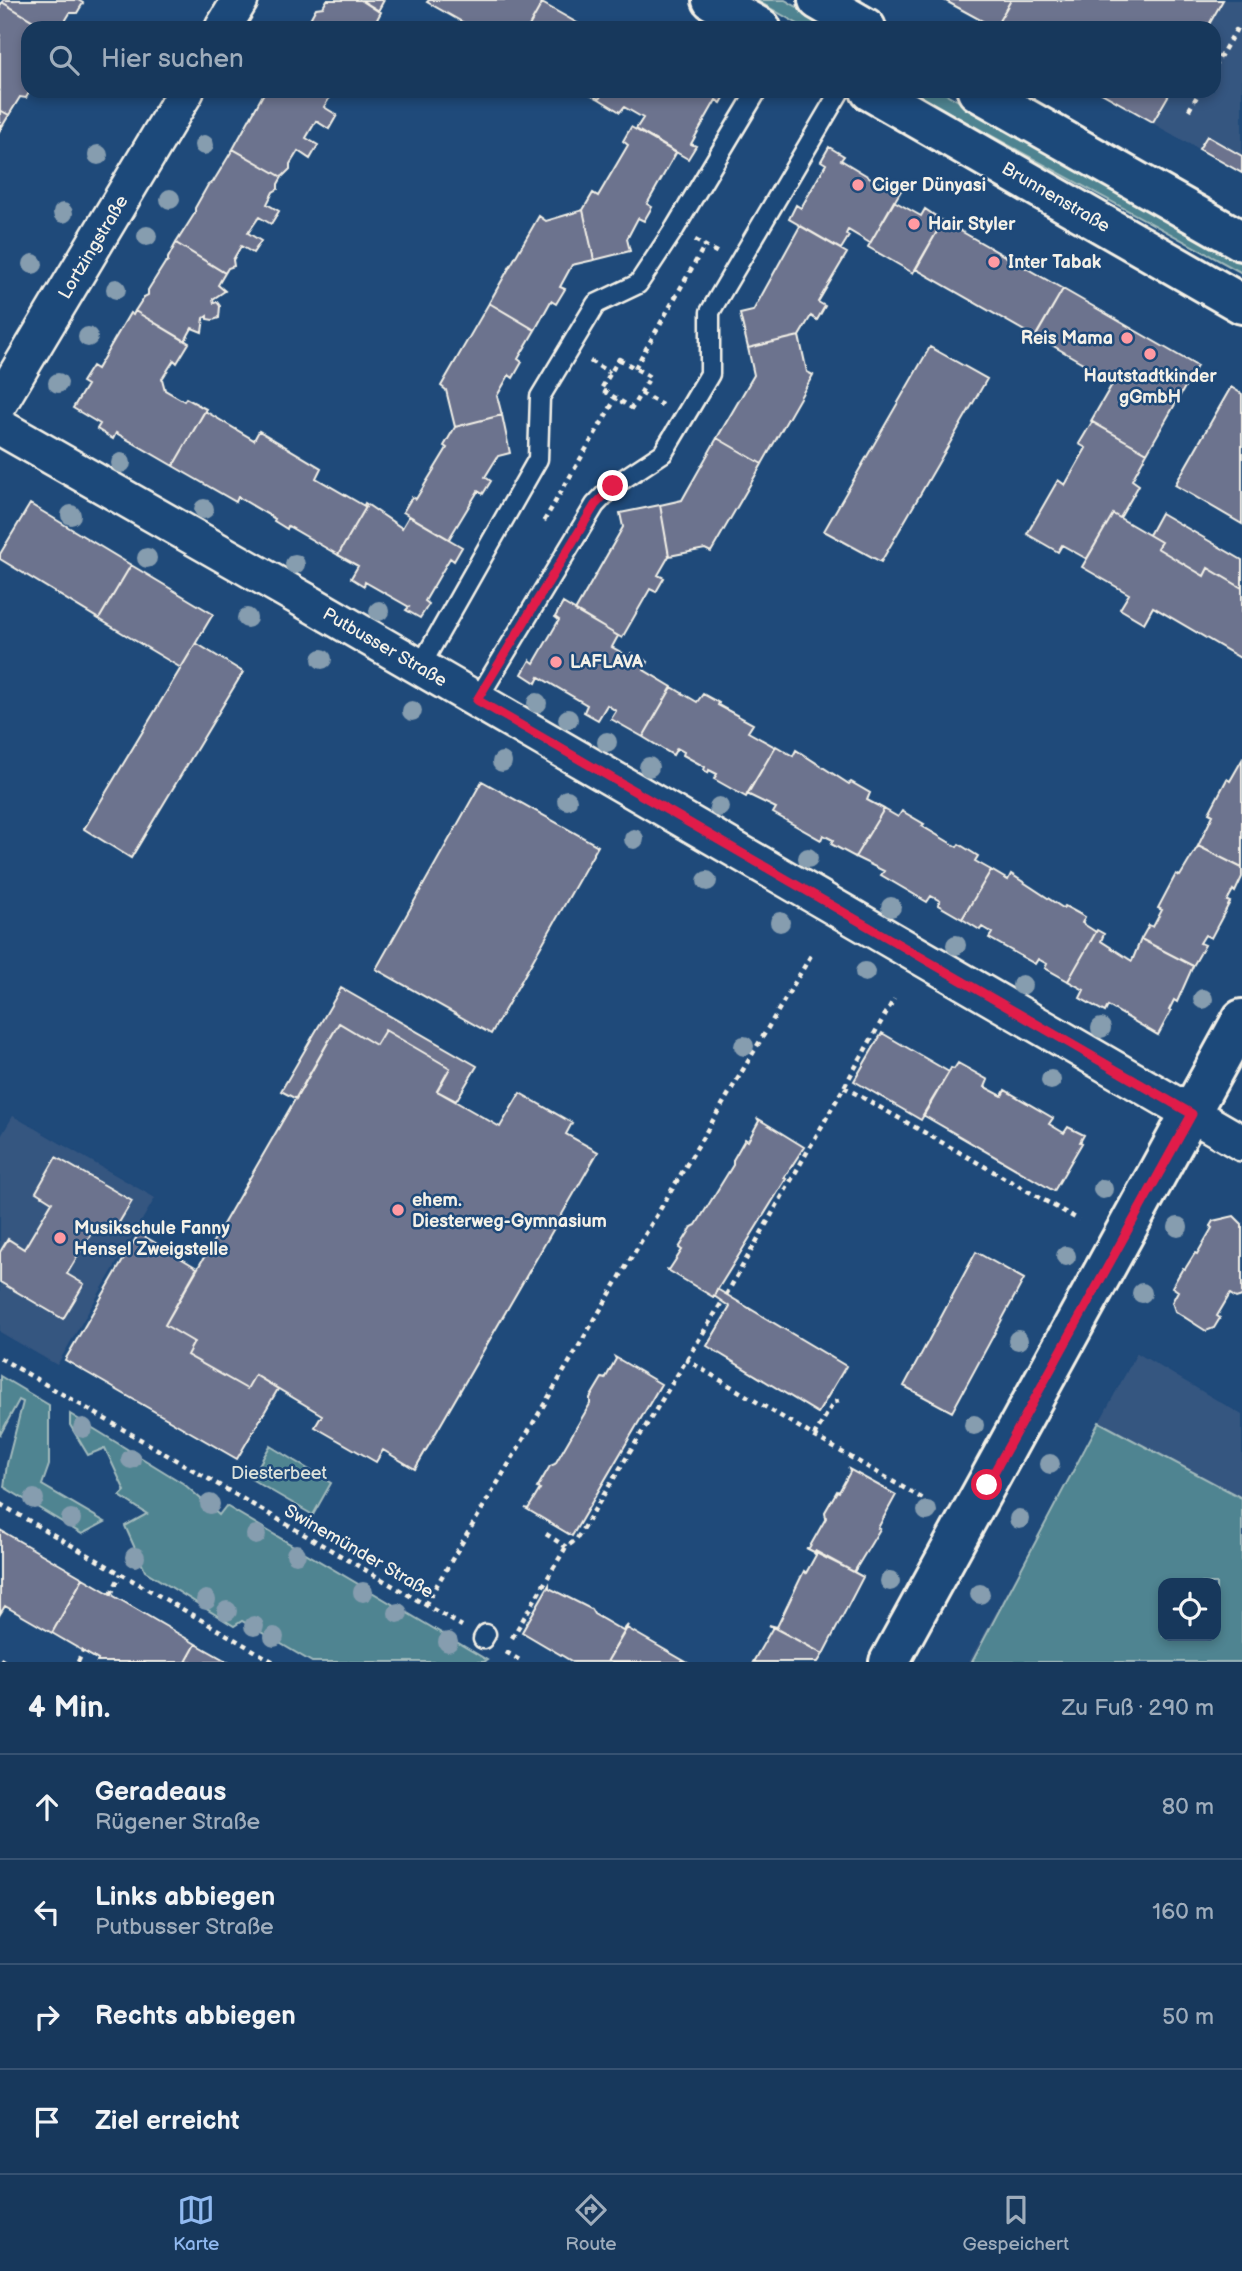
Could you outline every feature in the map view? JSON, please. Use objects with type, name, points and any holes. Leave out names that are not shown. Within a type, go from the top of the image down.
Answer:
[{"type":"main road","points":[[712,0],[749,21]]},
{"type":"main road","points":[[818,0],[854,21]]},
{"type":"main road","name":"Brunnenstraße","points":[[882,98],[1242,304]]},
{"type":"main road","points":[[989,98],[1242,241]]},
{"type":"main road","points":[[889,1662],[1242,1019]]},
{"type":"street","points":[[227,21],[240,0]]},
{"type":"street","name":"Lortzingstraße","points":[[0,402],[182,98]]},
{"type":"street","name":"Putbusser Straße","points":[[0,427],[1242,1143]]},
{"type":"lane","points":[[420,667],[538,458],[540,397],[596,304],[638,284],[753,98]]},
{"type":"lane","points":[[477,700],[595,505],[613,486],[663,453],[710,374],[710,313],[836,98]]},
{"type":"path","points":[[1221,56],[1236,30],[1242,34]]},
{"type":"path","points":[[1189,110],[1196,98]]},
{"type":"path","points":[[675,228],[737,265]]},
{"type":"path","points":[[635,368],[705,245]]},
{"type":"path","points":[[619,359],[650,377],[632,408],[616,398],[601,390],[619,359]]},
{"type":"path","points":[[544,521],[616,398]]},
{"type":"path","points":[[513,503],[573,539]]},
{"type":"path","points":[[425,1605],[813,952]]},
{"type":"path","points":[[726,1295],[894,999]]},
{"type":"path","points":[[844,1087],[1079,1220]]},
{"type":"path","points":[[523,1662],[505,1651],[566,1547],[576,1540],[722,1302]]},
{"type":"path","name":"Swinemünder Straße","points":[[0,1358],[425,1605],[485,1636]]},
{"type":"path","points":[[685,1359],[925,1500]]},
{"type":"path","points":[[814,1436],[834,1402],[839,1401]]},
{"type":"path","points":[[0,1504],[274,1662]]},
{"type":"path","points":[[546,1534],[566,1547]]},
{"type":"path","points":[[111,1594],[121,1574]]},
{"type":"path","points":[[78,1662],[83,1651]]},
{"type":"path","points":[[0,1659],[5,1662]]},
{"type":"shaded area","points":[[1011,0],[1242,0],[1242,174],[1108,98],[1221,98],[1221,21],[999,21]]},
{"type":"shaded area","points":[[13,1116],[155,1198],[57,1365],[0,1332],[0,1138]]},
{"type":"shaded area","points":[[1137,1353],[1242,1415],[1242,1662],[969,1662]]},
{"type":"green space","points":[[756,0],[785,0],[821,21],[793,21]]},
{"type":"green space","points":[[922,98],[953,98],[1242,263],[1242,273]]},
{"type":"green space","points":[[0,1376],[49,1405],[49,1465],[42,1485],[105,1522],[82,1534],[4,1487],[23,1402],[19,1400],[0,1435]]},
{"type":"green space","points":[[70,1414],[184,1484],[219,1515],[226,1506],[487,1660],[312,1662],[242,1621],[234,1626],[145,1571],[125,1526],[147,1514],[120,1496],[125,1491],[105,1448],[88,1455],[70,1425]]},
{"type":"green space","points":[[1099,1422],[1242,1498],[1242,1662],[972,1662]]},
{"type":"green space","name":"Diesterbeet","points":[[270,1446],[331,1483],[313,1515],[251,1479]]},
{"type":"building","points":[[78,0],[83,3],[77,13],[70,13],[65,21],[33,21],[2,2]]},
{"type":"building","points":[[327,0],[361,0],[381,12],[376,21],[309,21],[316,8],[323,7]]},
{"type":"building","points":[[361,0],[384,0],[378,11]]},
{"type":"building","points":[[537,0],[542,3],[532,21],[461,21],[427,2]]},
{"type":"building","points":[[944,0],[1011,0],[999,21],[982,21]]},
{"type":"building","points":[[1011,0],[1223,0],[1211,21],[999,21]]},
{"type":"building","points":[[2,2],[33,21],[21,21],[21,97],[9,115],[0,110]]},
{"type":"building","points":[[542,3],[574,21],[532,21]]},
{"type":"building","points":[[261,98],[329,98],[324,107],[337,115],[329,129],[316,121],[306,138],[318,145],[310,159],[298,151],[290,169],[282,177],[233,149]]},
{"type":"building","points":[[724,98],[721,103],[716,100],[691,144],[696,146],[688,159],[636,129],[643,118],[624,107],[620,112],[599,99]]},
{"type":"building","points":[[1110,98],[1167,98],[1153,122]]},
{"type":"building","points":[[0,110],[9,115],[0,130]]},
{"type":"building","points":[[631,127],[676,153],[647,204],[652,207],[644,221],[638,218],[627,239],[630,251],[594,260],[583,210],[593,193],[598,196],[628,145],[623,141]]},
{"type":"building","points":[[1207,136],[1242,156],[1242,173],[1199,149]]},
{"type":"building","points":[[829,147],[844,156],[841,160],[884,186],[887,181],[902,189],[870,243],[848,230],[846,234],[849,236],[841,249],[789,219],[796,205],[801,208],[826,164],[821,161]]},
{"type":"building","points":[[233,149],[282,177],[278,189],[273,192],[267,204],[279,211],[271,224],[259,217],[248,233],[261,241],[253,253],[241,246],[233,260],[234,266],[228,268],[225,273],[176,243],[195,213],[195,208],[208,185],[213,182]]},
{"type":"building","points":[[894,201],[921,216],[925,209],[943,221],[913,273],[868,247]]},
{"type":"building","points":[[583,210],[594,260],[572,265],[560,287],[565,289],[556,304],[551,301],[535,330],[489,303],[539,216],[546,221]]},
{"type":"building","points":[[943,221],[1063,289],[1035,337],[916,269]]},
{"type":"building","points":[[800,226],[847,253],[818,302],[825,306],[817,320],[811,316],[799,336],[748,348],[740,314],[753,311]]},
{"type":"building","points":[[176,243],[225,273],[218,285],[225,291],[213,299],[214,303],[217,302],[220,306],[219,318],[204,318],[202,332],[192,328],[185,341],[135,311],[148,295],[148,290],[168,261]]},
{"type":"building","points":[[1063,289],[1197,366],[1147,453],[1091,421],[1114,381],[1036,336]]},
{"type":"building","points":[[489,303],[535,330],[518,359],[522,362],[513,378],[509,375],[497,396],[502,415],[455,427],[446,390],[441,386]]},
{"type":"building","points":[[135,311],[189,343],[177,363],[174,360],[162,379],[165,390],[206,409],[173,466],[116,433],[113,439],[97,429],[100,424],[73,408],[87,385],[82,382],[92,366],[97,369],[130,313],[133,315]]},
{"type":"building","points":[[799,336],[807,372],[813,375],[762,464],[717,438],[754,375],[748,348]]},
{"type":"building","points":[[930,347],[987,379],[881,562],[824,531]]},
{"type":"building","points":[[1231,387],[1242,394],[1242,524],[1175,485]]},
{"type":"building","points":[[205,411],[254,440],[259,431],[321,468],[316,478],[366,507],[338,555],[288,526],[287,529],[238,497],[236,502],[173,466]]},
{"type":"building","points":[[502,415],[510,453],[498,456],[485,477],[491,481],[483,494],[478,491],[449,539],[403,512],[412,497],[416,499],[447,448],[444,446],[455,427]]},
{"type":"building","points":[[1092,422],[1147,453],[1132,480],[1139,485],[1120,518],[1113,514],[1087,559],[1062,545],[1058,552],[1027,534],[1058,480],[1065,485],[1086,448],[1079,444]]},
{"type":"building","points":[[717,438],[762,464],[711,552],[705,549],[669,556],[660,505],[682,500]]},
{"type":"building","points":[[365,503],[402,528],[409,516],[462,547],[454,561],[450,558],[425,601],[429,604],[420,618],[406,610],[409,607],[365,582],[364,586],[351,578],[358,566],[338,555],[366,507]]},
{"type":"building","points":[[30,504],[131,565],[99,619],[0,559],[0,554]]},
{"type":"building","points":[[660,505],[669,556],[658,575],[664,578],[656,592],[650,589],[622,638],[575,611],[623,527],[620,513]]},
{"type":"building","points":[[1161,513],[1242,560],[1242,588],[1208,568],[1204,576],[1157,548],[1161,542],[1149,535]]},
{"type":"building","points":[[1113,514],[1161,542],[1157,548],[1204,576],[1208,568],[1242,588],[1242,659],[1153,607],[1144,623],[1120,609],[1129,594],[1082,567]]},
{"type":"building","points":[[131,565],[213,614],[181,668],[99,619]]},
{"type":"building","points":[[563,603],[618,636],[612,647],[630,657],[632,653],[648,662],[644,670],[672,687],[643,737],[611,719],[616,711],[607,705],[598,720],[584,712],[587,705],[539,677],[536,683],[522,674],[530,660],[534,663],[559,620],[555,617]]},
{"type":"building","points":[[196,643],[243,672],[131,858],[84,829]]},
{"type":"building","points":[[672,687],[697,702],[703,694],[719,703],[718,705],[753,724],[748,732],[775,747],[746,797],[714,779],[717,774],[709,770],[708,773],[704,770],[705,767],[683,755],[684,752],[677,748],[673,755],[643,737]]},
{"type":"building","points":[[776,746],[793,756],[796,750],[849,784],[851,782],[870,793],[867,800],[884,809],[855,857],[831,844],[833,840],[823,835],[821,840],[773,813],[776,808],[747,794]]},
{"type":"building","points":[[1242,760],[1242,868],[1198,846],[1213,815],[1209,813],[1227,779],[1230,781]]},
{"type":"building","points":[[482,781],[598,846],[491,1034],[376,969]]},
{"type":"building","points":[[884,809],[898,817],[902,811],[957,847],[959,844],[978,856],[975,861],[991,870],[962,919],[938,905],[940,901],[931,896],[927,902],[881,875],[884,871],[855,857]]},
{"type":"building","points":[[1198,846],[1242,868],[1242,877],[1227,901],[1230,902],[1211,938],[1205,935],[1200,943],[1205,945],[1193,966],[1141,939],[1149,925],[1153,927],[1162,910],[1158,908],[1176,874],[1180,876]]},
{"type":"building","points":[[991,870],[1008,880],[1011,874],[1063,908],[1065,906],[1085,917],[1082,923],[1096,932],[1068,981],[1045,968],[1047,964],[1038,959],[1035,964],[989,938],[992,933],[982,927],[980,930],[962,919]]},
{"type":"building","points":[[1097,930],[1104,934],[1101,941],[1132,961],[1141,939],[1193,966],[1158,1035],[1108,1006],[1105,1012],[1080,998],[1084,990],[1068,981]]},
{"type":"building","points":[[341,988],[477,1066],[456,1101],[437,1091],[450,1068],[385,1030],[376,1045],[339,1023],[296,1099],[281,1091]]},
{"type":"building","name":"ehem. Diesterweg-Gymnasium","points":[[339,1023],[376,1045],[385,1030],[450,1068],[437,1091],[500,1127],[520,1093],[572,1123],[566,1134],[598,1152],[415,1469],[383,1450],[376,1462],[315,1427],[322,1415],[255,1375],[247,1389],[187,1355],[194,1342],[165,1325]]},
{"type":"building","points":[[882,1033],[949,1072],[921,1120],[854,1081]]},
{"type":"building","points":[[958,1063],[988,1080],[985,1087],[1002,1096],[1005,1090],[1053,1118],[1049,1124],[1064,1133],[1068,1127],[1084,1135],[1054,1191],[923,1115],[951,1068],[954,1069]]},
{"type":"building","points":[[757,1118],[804,1147],[713,1297],[666,1269],[669,1270],[682,1250],[679,1248],[733,1165],[745,1139],[748,1141],[759,1121]]},
{"type":"building","name":"Musikschule Fanny Hensel Zweigstelle","points":[[56,1157],[132,1201],[111,1236],[95,1227],[67,1274],[84,1284],[63,1319],[0,1282],[0,1252],[8,1239],[24,1249],[52,1202],[36,1192]]},
{"type":"building","points":[[1234,1216],[1242,1224],[1242,1296],[1236,1298],[1230,1294],[1217,1316],[1220,1318],[1214,1328],[1206,1331],[1175,1311],[1172,1302],[1178,1291],[1172,1287],[1183,1268],[1185,1269],[1195,1253],[1197,1254],[1212,1228],[1210,1226],[1213,1221]]},
{"type":"building","points":[[139,1233],[197,1268],[165,1325],[194,1342],[187,1355],[247,1389],[255,1375],[278,1389],[237,1459],[65,1360]]},
{"type":"building","points":[[976,1252],[1024,1279],[952,1412],[904,1386]]},
{"type":"building","points":[[717,1289],[846,1366],[818,1413],[707,1346],[730,1307],[714,1296]]},
{"type":"building","points":[[615,1357],[661,1384],[572,1536],[525,1508],[528,1509],[550,1466],[555,1464]]},
{"type":"building","points":[[849,1469],[896,1495],[878,1528],[880,1529],[854,1572],[806,1548],[809,1548],[826,1518],[825,1512],[837,1491],[839,1492],[850,1472]]},
{"type":"building","points":[[0,1530],[83,1578],[52,1633],[5,1606],[0,1614]]},
{"type":"building","points":[[815,1551],[863,1577],[823,1654],[769,1625],[777,1627],[804,1571],[806,1573],[816,1555]]},
{"type":"building","points":[[83,1578],[196,1644],[186,1662],[97,1662],[98,1660],[52,1633]]},
{"type":"building","points":[[549,1585],[549,1588],[591,1609],[594,1614],[623,1631],[628,1625],[607,1662],[573,1662],[522,1632]]},
{"type":"building","points":[[773,1627],[823,1654],[818,1662],[753,1662]]},
{"type":"building","points":[[627,1628],[686,1662],[607,1662]]},
{"type":"building","points":[[196,1644],[228,1662],[186,1662]]},
{"type":"place","name":"Ciger Dünyasi","points":[[858,185]]},
{"type":"place","name":"Hair Styler","points":[[914,224]]},
{"type":"place","name":"Inter Tabak","points":[[994,262]]},
{"type":"place","name":"Reis Mama","points":[[1127,338]]},
{"type":"place","name":"Hautstadtkinder gGmbH","points":[[1150,354]]},
{"type":"place","name":"LAFLAVA","points":[[556,662]]},
{"type":"place","name":"ehem. Diesterweg-Gymnasium","points":[[398,1210]]},
{"type":"place","name":"Musikschule Fanny Hensel Zweigstelle","points":[[60,1238]]},
{"type":"route","points":[[613,486],[595,505],[477,700],[1192,1114],[987,1485]]}]
